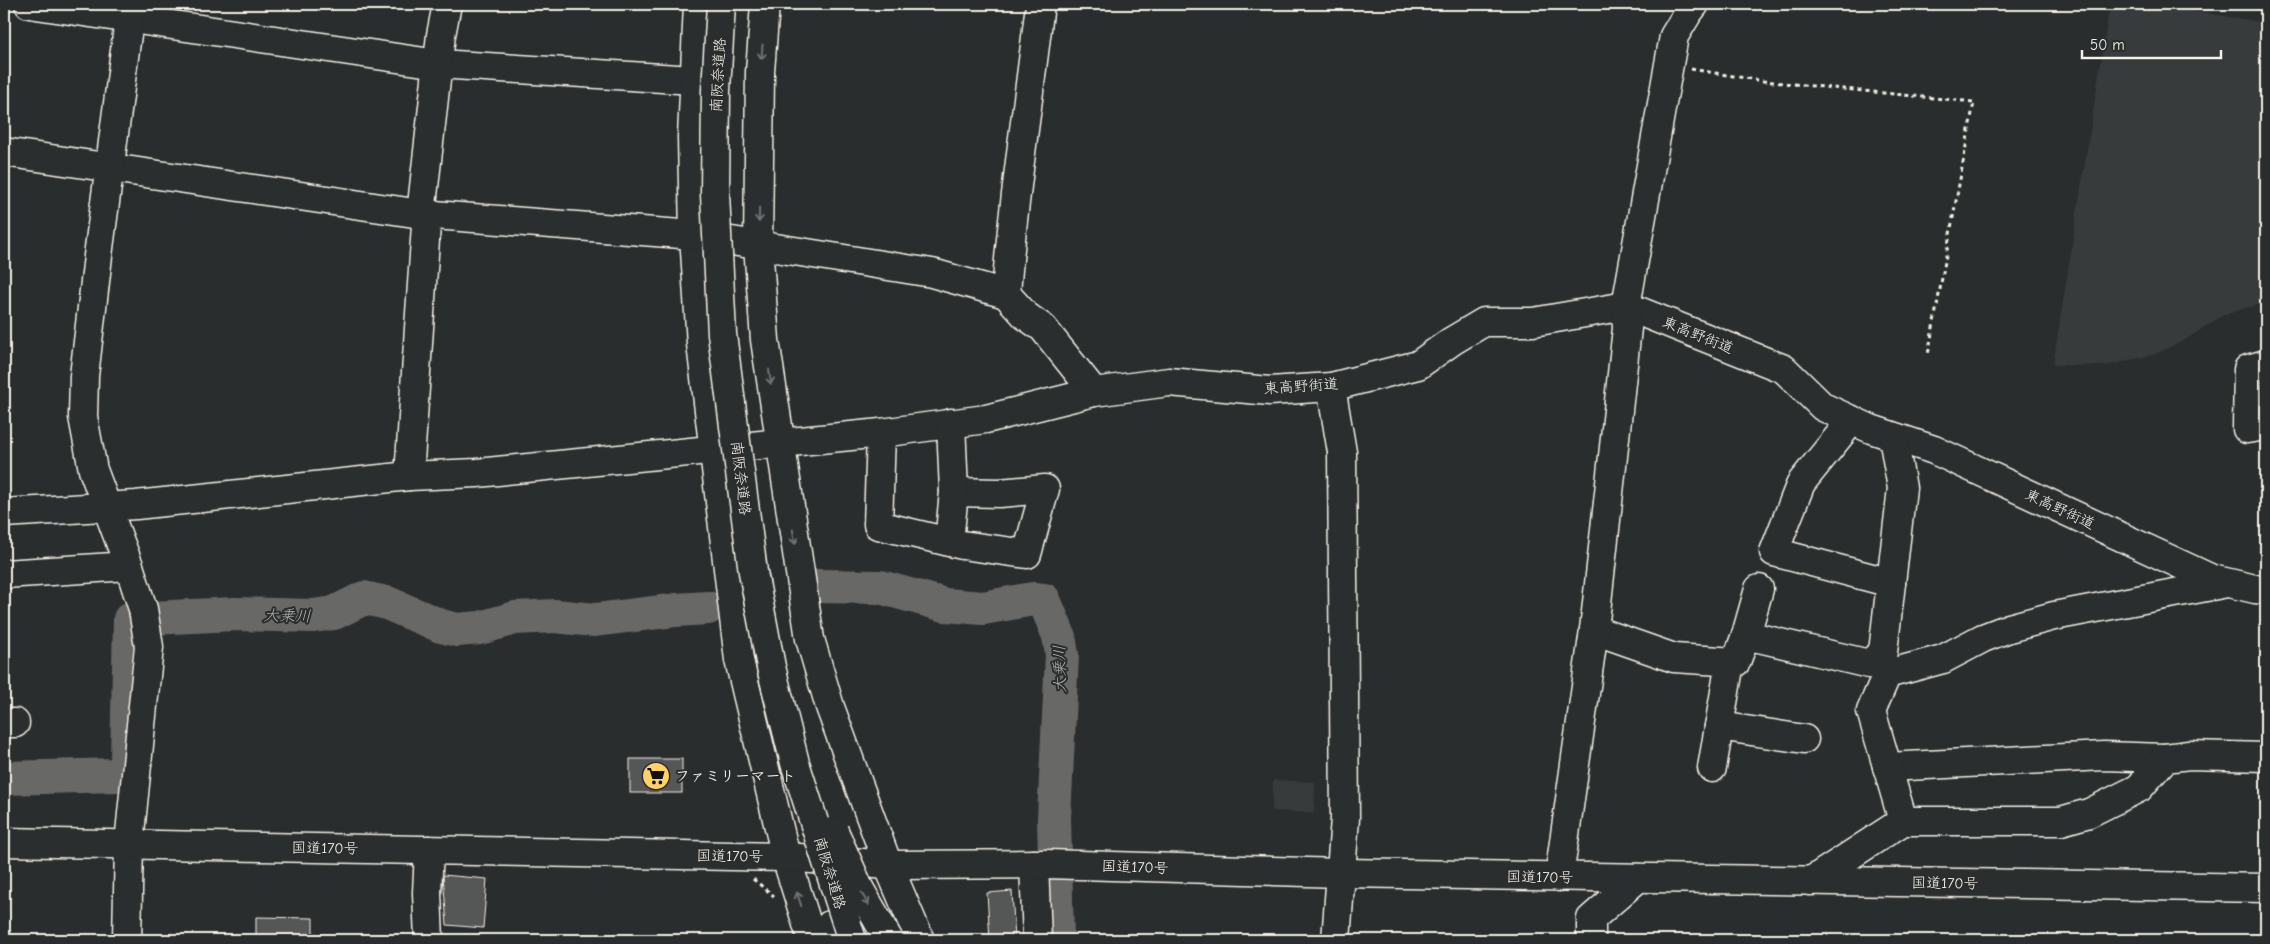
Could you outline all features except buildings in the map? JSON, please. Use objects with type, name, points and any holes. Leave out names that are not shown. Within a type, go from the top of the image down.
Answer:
[{"type":"main road","points":[[29,4],[130,12],[438,64],[694,80]]},
{"type":"main road","points":[[409,476],[426,225],[422,214],[438,64],[447,4]]},
{"type":"main road","points":[[698,4],[692,137],[694,235],[701,344],[739,660],[786,857],[828,936]]},
{"type":"main road","name":"南阪奈道路","points":[[710,4],[706,82],[704,211],[710,340],[729,493],[746,614],[777,766],[813,880],[828,936]]},
{"type":"main road","name":"南阪奈道路","points":[[722,4],[716,90],[715,194],[722,334],[753,572],[771,667],[795,763],[852,940]]},
{"type":"main road","points":[[765,4],[760,72],[758,245],[765,340],[810,639],[830,707],[888,865],[920,940]]},
{"type":"main road","points":[[1006,294],[1011,221],[1022,152],[1040,4]]},
{"type":"main road","points":[[1559,877],[1594,630],[1627,328],[1626,306],[1674,36],[1696,4]]},
{"type":"main road","points":[[127,940],[129,843],[148,647],[145,618],[129,566],[93,470],[83,417],[84,376],[130,12]]},
{"type":"main road","points":[[4,152],[422,214],[694,235],[932,273],[1006,294],[1026,316],[1044,328],[1094,392]]},
{"type":"main road","name":"東高野街道","points":[[4,513],[136,505],[409,476],[477,473],[881,434],[986,419],[1094,392],[1169,382],[1270,391],[1331,387],[1418,365],[1452,340],[1484,322],[1533,322],[1626,306],[1784,368],[1823,407],[1852,420],[1893,437],[1934,450],[2203,575],[2255,590],[2266,590]]},
{"type":"main road","points":[[2266,364],[2248,369],[2247,429],[2266,426]]},
{"type":"main road","points":[[1331,387],[1342,452],[1345,818],[1336,940]]},
{"type":"main road","points":[[1852,420],[1801,483],[1774,552],[1891,583]]},
{"type":"main road","points":[[949,542],[954,492],[951,424]]},
{"type":"main road","points":[[881,434],[878,526],[949,542],[1027,554],[1045,489],[999,493],[954,492]]},
{"type":"main road","points":[[1746,636],[1869,664],[1883,652],[1902,488],[1893,437]]},
{"type":"main road","points":[[4,574],[129,566]]},
{"type":"main road","points":[[753,572],[779,665],[825,808],[847,864],[889,940]]},
{"type":"main road","points":[[1903,821],[1871,711],[1887,674],[1943,658],[1982,638],[2009,628],[2054,616],[2228,583]]},
{"type":"main road","points":[[1594,630],[1674,658],[1736,662],[1746,636],[1759,589]]},
{"type":"main road","points":[[1712,768],[1730,662]]},
{"type":"main road","points":[[1719,726],[1804,740]]},
{"type":"main road","points":[[1887,767],[2104,756],[2165,758],[2190,755],[2266,756]]},
{"type":"main road","points":[[1811,881],[1903,821],[2061,821],[2089,814],[2139,788],[2165,758]]},
{"type":"main road","name":"国道170号","points":[[4,842],[786,857],[888,865],[1049,864],[1341,873],[2266,888]]},
{"type":"main road","points":[[428,850],[429,940]]},
{"type":"main road","points":[[1037,940],[1049,864]]},
{"type":"main road","points":[[1591,940],[1591,919],[1638,878]]},
{"type":"path","points":[[1669,65],[1763,81],[1974,102],[1928,355]]},
{"type":"shaded area","points":[[2110,4],[2176,4],[2194,11],[2266,23],[2266,302],[2223,315],[2185,340],[2153,355],[2104,366],[2053,365]]},
{"type":"shaded area","points":[[1273,780],[1315,782],[1314,813],[1272,811]]},
{"type":"waterway","name":"大乗川","points":[[818,586],[880,587],[945,605],[983,608],[1033,599],[1044,600],[1059,636],[1062,655],[1054,818],[1057,940]]},
{"type":"waterway","name":"大乗川","points":[[4,778],[120,775],[127,763],[130,619],[235,614],[313,616],[334,613],[364,598],[387,603],[441,626],[457,630],[480,628],[515,618],[555,616],[595,620],[708,608]]},
{"type":"place","name":"ファミリーマート","points":[[656,776]]}]
